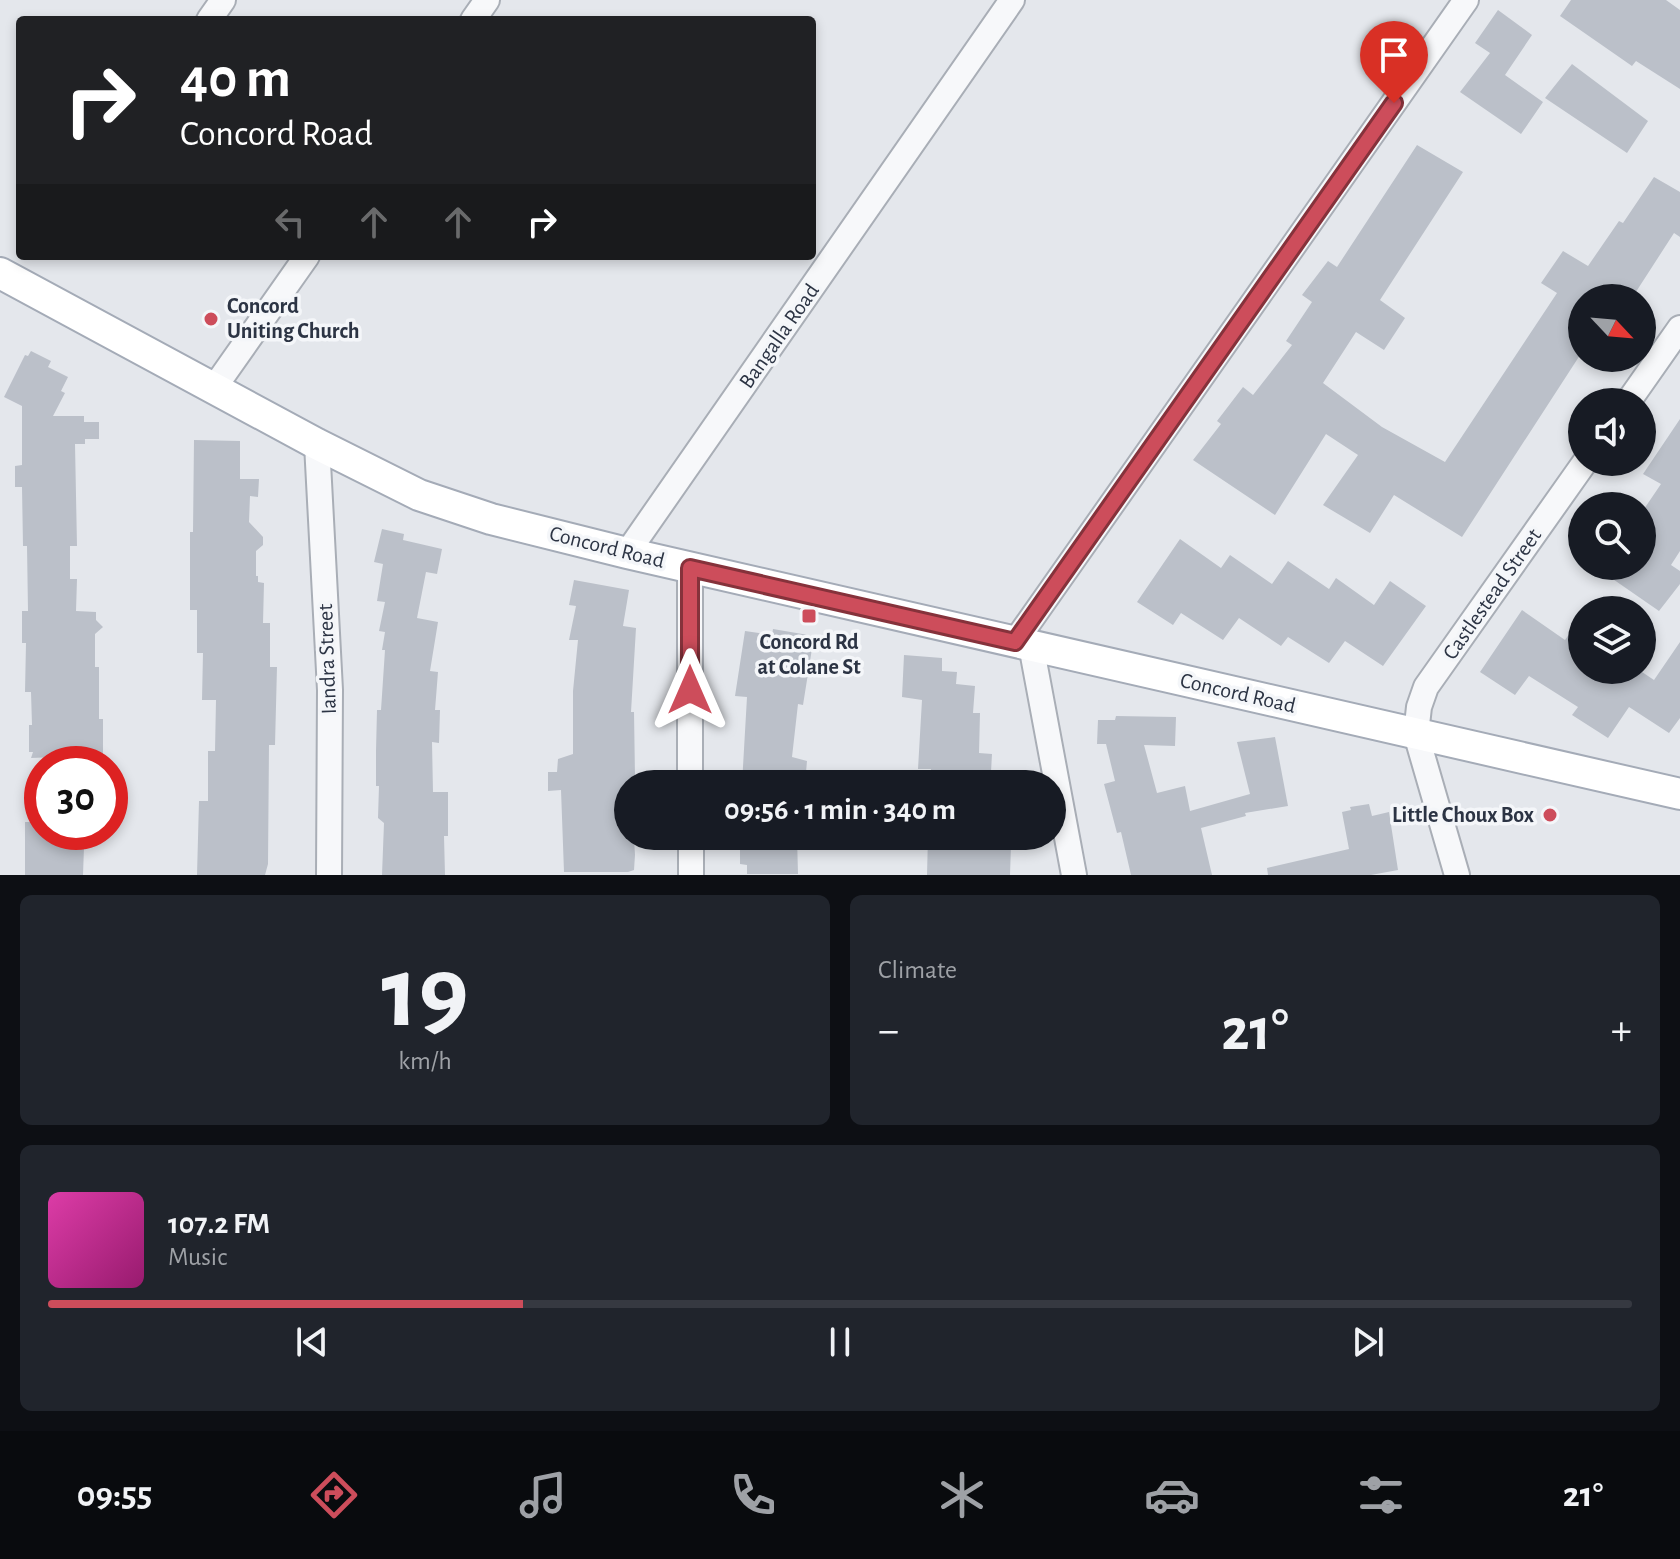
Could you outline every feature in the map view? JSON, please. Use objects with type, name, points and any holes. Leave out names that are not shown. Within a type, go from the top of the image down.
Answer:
[{"type":"main road","name":"Concord Road","points":[[3,281],[395,484],[454,508],[690,568],[1680,794]]},
{"type":"street","name":"Bangalla Road","points":[[627,553],[1012,0]]},
{"type":"street","points":[[1074,875],[1023,644],[1466,0]]},
{"type":"street","points":[[214,388],[304,260]]},
{"type":"street","points":[[1638,388],[1680,328]]},
{"type":"street","name":"Iandra Street","points":[[317,444],[330,690],[329,875]]},
{"type":"street","name":"Castlestead Street","points":[[1416,734],[1419,707],[1426,687],[1575,476]]},
{"type":"street","points":[[690,568],[690,770]]},
{"type":"street","points":[[1416,734],[1457,875]]},
{"type":"street","points":[[691,850],[691,875]]},
{"type":"building","points":[[1571,0],[1666,0],[1680,10],[1680,89],[1636,61],[1632,66],[1560,16]]},
{"type":"building","points":[[1498,10],[1532,35],[1505,75],[1543,102],[1521,134],[1460,92],[1490,53],[1475,43]]},
{"type":"building","points":[[1572,64],[1648,121],[1627,153],[1545,98]]},
{"type":"building","points":[[1417,145],[1463,172],[1380,300],[1405,318],[1384,350],[1356,332],[1323,383],[1382,427],[1445,462],[1557,293],[1541,283],[1563,251],[1588,266],[1619,221],[1623,223],[1654,177],[1680,192],[1680,237],[1674,233],[1641,284],[1568,284],[1569,372],[1462,537],[1394,495],[1370,533],[1323,505],[1358,455],[1326,434],[1275,515],[1193,460],[1221,424],[1217,421],[1243,387],[1253,395],[1292,345],[1286,341],[1312,302],[1302,295],[1328,261],[1337,267]]},
{"type":"building","points":[[31,351],[51,361],[48,367],[68,377],[61,391],[65,393],[53,416],[84,416],[84,422],[99,422],[99,439],[85,439],[85,444],[75,444],[77,546],[70,546],[70,579],[77,579],[76,611],[96,612],[96,620],[103,627],[95,634],[95,667],[99,667],[99,719],[103,719],[103,746],[29,746],[31,692],[25,692],[26,643],[22,643],[22,611],[28,611],[27,546],[23,546],[22,487],[15,487],[15,466],[22,465],[22,406],[4,397],[25,355],[28,356]]},
{"type":"building","points":[[1680,419],[1680,551],[1671,565],[1680,571],[1680,584],[1659,611],[1656,609],[1656,596],[1637,596],[1614,580],[1656,580],[1656,492],[1661,484],[1647,476],[1656,476],[1656,455]]},
{"type":"building","points":[[194,440],[240,441],[240,479],[259,479],[258,497],[250,496],[249,522],[263,537],[263,545],[256,551],[256,576],[258,582],[264,583],[263,623],[270,623],[270,667],[277,667],[275,745],[269,745],[268,864],[265,875],[197,875],[199,801],[208,801],[208,751],[215,751],[216,700],[202,700],[203,653],[197,653],[197,610],[190,610]]},
{"type":"building","points":[[382,529],[404,534],[403,540],[442,549],[437,574],[426,572],[417,618],[438,622],[430,671],[438,672],[435,710],[440,710],[439,743],[432,742],[433,792],[448,792],[448,836],[444,836],[445,875],[382,875],[384,823],[378,818],[376,751],[377,710],[381,710],[385,650],[382,650],[385,632],[379,631],[385,602],[377,601],[383,564],[374,562]]},
{"type":"building","points":[[1180,539],[1221,568],[1230,555],[1272,584],[1288,561],[1329,589],[1336,578],[1374,605],[1390,581],[1426,606],[1383,666],[1345,641],[1329,663],[1288,637],[1281,646],[1239,618],[1223,640],[1181,613],[1173,625],[1137,602]]},
{"type":"building","points":[[574,580],[629,590],[623,626],[636,628],[631,712],[634,712],[635,770],[614,770],[614,850],[635,850],[634,870],[628,872],[564,872],[561,790],[548,791],[548,772],[557,772],[558,759],[573,754],[573,691],[578,640],[569,640],[576,606],[569,605]]},
{"type":"building","points":[[1522,610],[1565,640],[1568,636],[1568,684],[1656,684],[1656,677],[1680,642],[1680,718],[1669,733],[1629,707],[1608,738],[1572,715],[1578,707],[1529,676],[1515,695],[1480,672]]},
{"type":"building","points":[[773,629],[814,636],[803,705],[798,704],[792,757],[807,761],[806,770],[743,770],[747,697],[735,696],[745,631],[772,635]]},
{"type":"building","points":[[904,655],[942,658],[942,671],[957,672],[956,684],[975,686],[973,713],[980,713],[979,753],[992,754],[991,770],[918,769],[922,700],[902,697]]},
{"type":"building","points":[[1116,716],[1176,717],[1175,746],[1144,745],[1157,793],[1185,786],[1190,811],[1250,794],[1237,742],[1275,737],[1288,806],[1245,813],[1246,816],[1201,828],[1212,875],[1131,875],[1121,832],[1117,833],[1104,784],[1115,781],[1106,744],[1097,744],[1098,720],[1115,720]]},
{"type":"building","points":[[1369,804],[1372,816],[1389,812],[1398,870],[1371,875],[1268,875],[1267,868],[1349,849],[1342,812],[1351,810],[1350,807]]},
{"type":"building","points":[[25,850],[84,850],[83,875],[25,875]]},
{"type":"building","points":[[740,850],[797,850],[798,874],[747,874],[747,865],[740,864]]},
{"type":"building","points":[[928,850],[1011,850],[1010,875],[927,875]]},
{"type":"place","name":"Concord Uniting Church","points":[[211,319]]},
{"type":"place","name":"Concord Rd at Colane St","points":[[809,616]]},
{"type":"place","name":"Little Choux Box","points":[[1550,815]]},
{"type":"route","points":[[690,690],[690,568],[1015,642],[1394,103]]}]
